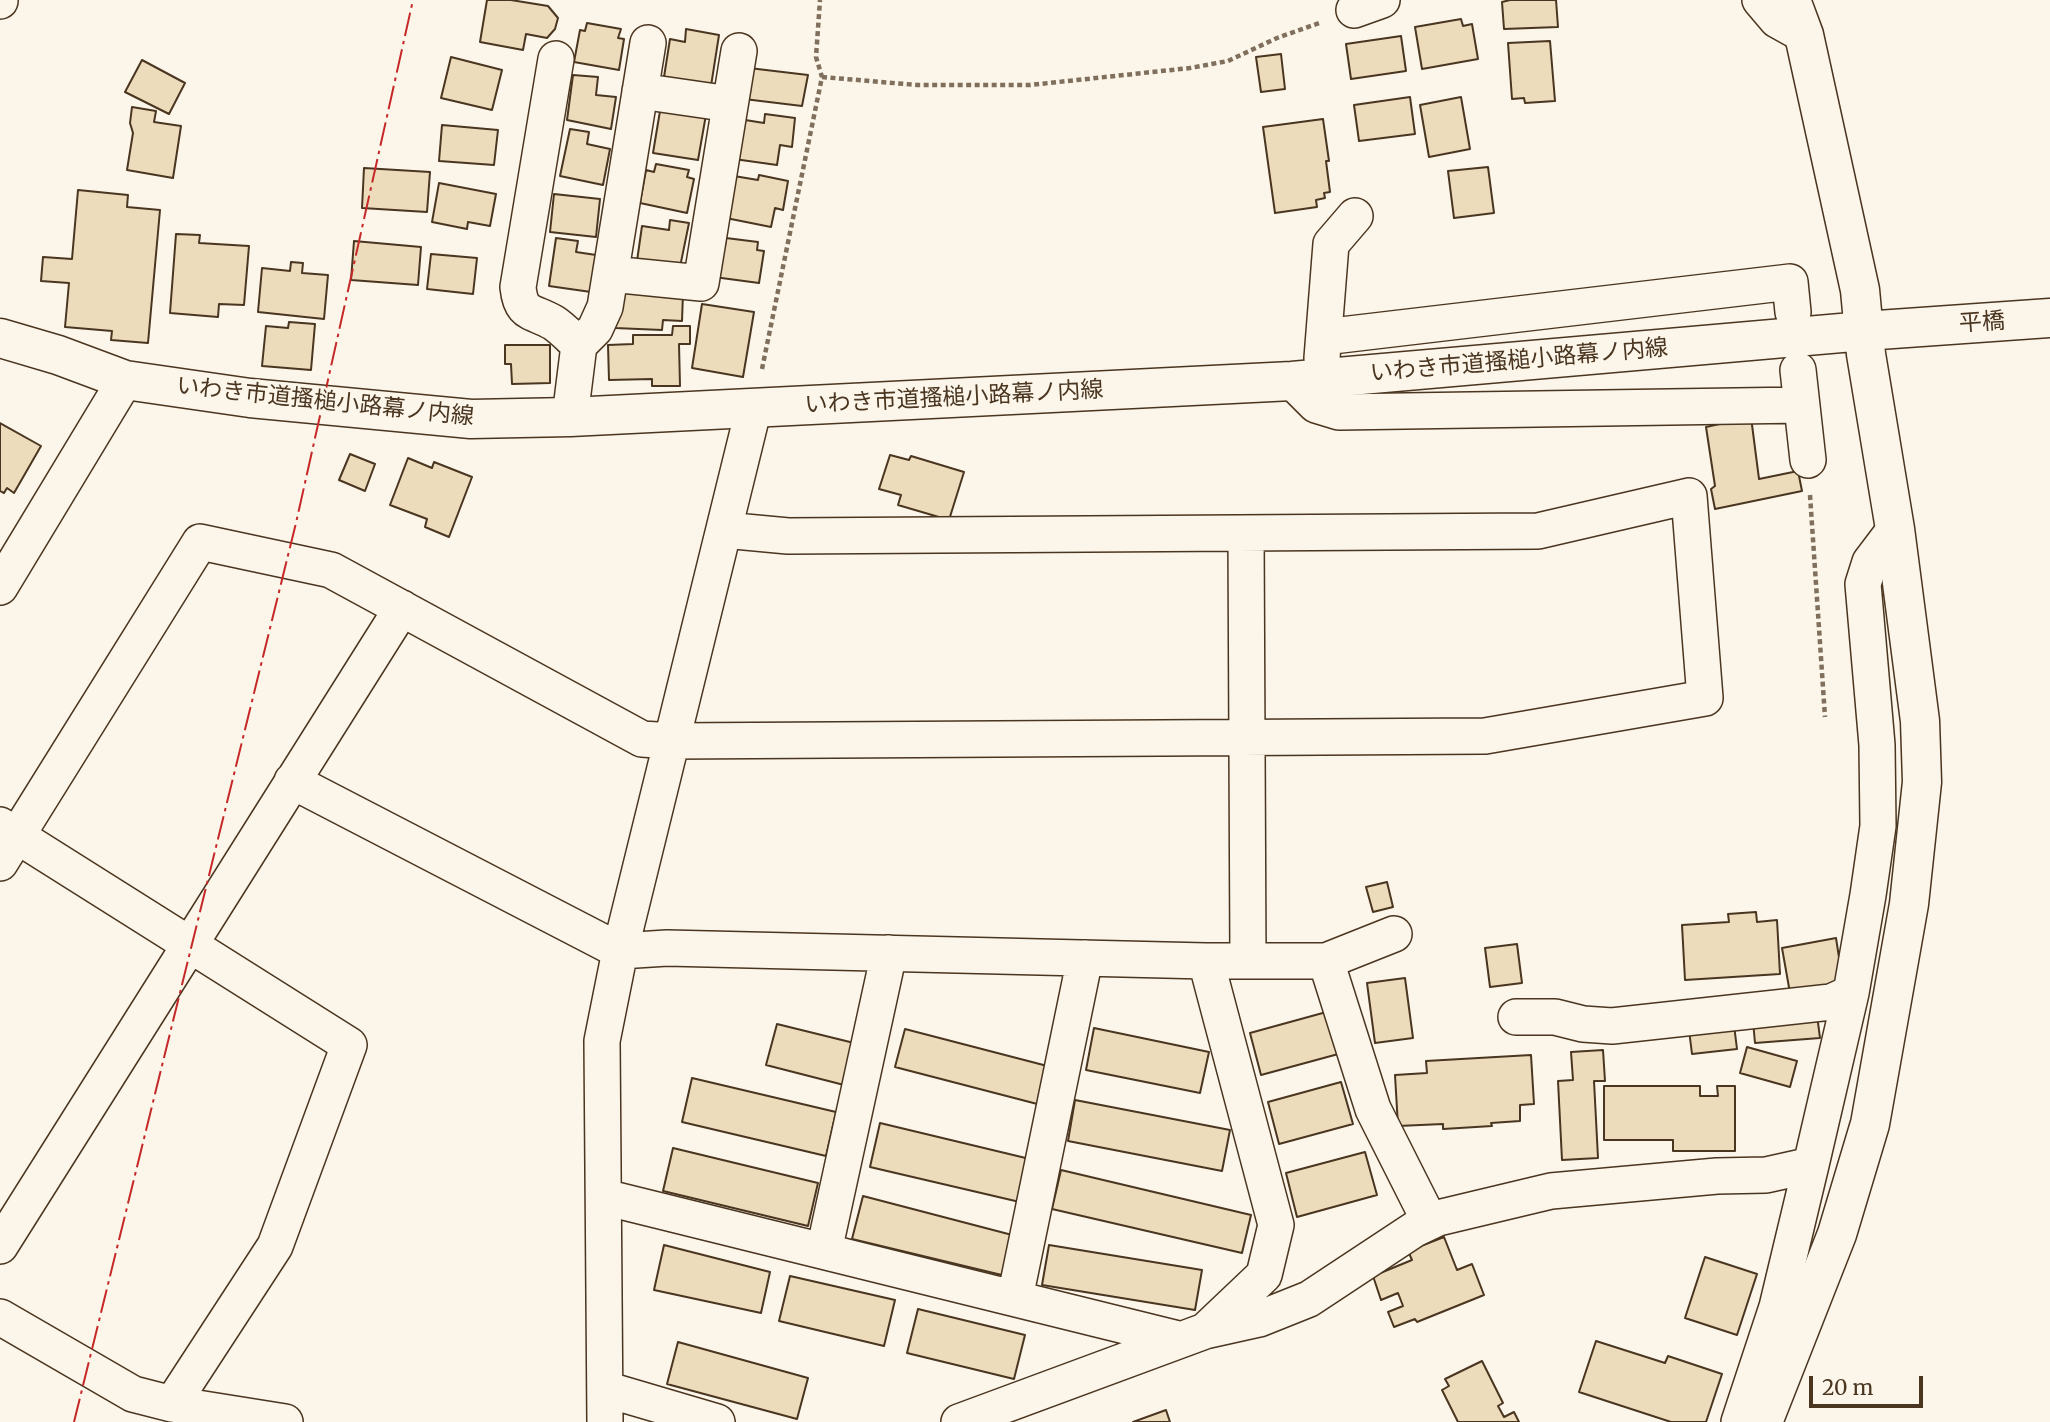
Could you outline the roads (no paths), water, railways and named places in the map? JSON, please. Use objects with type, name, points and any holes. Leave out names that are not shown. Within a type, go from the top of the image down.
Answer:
[{"type":"street","points":[[1760,0],[1777,20],[1804,35]]},
{"type":"street","points":[[1763,1422],[1837,1234],[1870,1124],[1909,904],[1922,782],[1920,721],[1860,290],[1804,35],[1791,0]]},
{"type":"street","points":[[570,417],[579,345],[595,329],[605,307],[648,43]]},
{"type":"street","points":[[611,274],[701,283],[739,51]]},
{"type":"street","points":[[556,59],[518,287],[525,310],[555,324],[579,345]]},
{"type":"street","points":[[640,91],[730,104]]},
{"type":"street","points":[[1355,216],[1331,244],[1324,337],[1306,380],[1317,405],[1339,412],[1802,405]]},
{"type":"street","points":[[1324,337],[1790,282],[1793,312]]},
{"type":"street","name":"平橋","points":[[1914,328],[2050,318]]},
{"type":"street","name":"いわき市道搔槌小路幕ノ内線","points":[[0,338],[58,355],[125,380],[250,398],[471,419],[570,417],[1306,380],[1914,328]]},
{"type":"street","points":[[1798,370],[1808,460]]},
{"type":"street","points":[[0,587],[125,380]]},
{"type":"street","points":[[717,1422],[605,1406],[602,1041],[620,951],[754,407]]},
{"type":"street","points":[[172,1404],[275,1246],[349,1045],[190,945],[6,841],[201,542],[331,570],[642,739],[672,741],[1485,736],[1705,698],[1689,496],[1538,531],[788,536],[724,530]]},
{"type":"street","points":[[1739,1422],[1777,1307],[1851,993],[1878,826],[1877,745],[1863,584],[1870,562],[1895,529]]},
{"type":"street","points":[[1246,533],[1248,961]]},
{"type":"street","points":[[0,1246],[402,608]]},
{"type":"street","points":[[292,781],[620,951],[667,948],[1206,961],[1326,961],[1394,934]]},
{"type":"street","points":[[824,1251],[889,953]]},
{"type":"street","points":[[1015,1298],[1085,958]]},
{"type":"street","points":[[1191,1335],[1264,1275],[1276,1225],[1206,961]]},
{"type":"street","points":[[1326,961],[1373,1109],[1430,1222]]},
{"type":"street","points":[[1516,1017],[1555,1017],[1583,1024],[1612,1026],[1831,1002],[1851,993]]},
{"type":"street","points":[[959,1422],[1191,1335],[1259,1319],[1309,1299],[1430,1222],[1551,1191],[1717,1176],[1766,1175],[1811,1165]]},
{"type":"street","points":[[604,1197],[1015,1298],[1191,1335]]},
{"type":"street","points":[[0,1317],[133,1394],[172,1404],[285,1422]]}]
